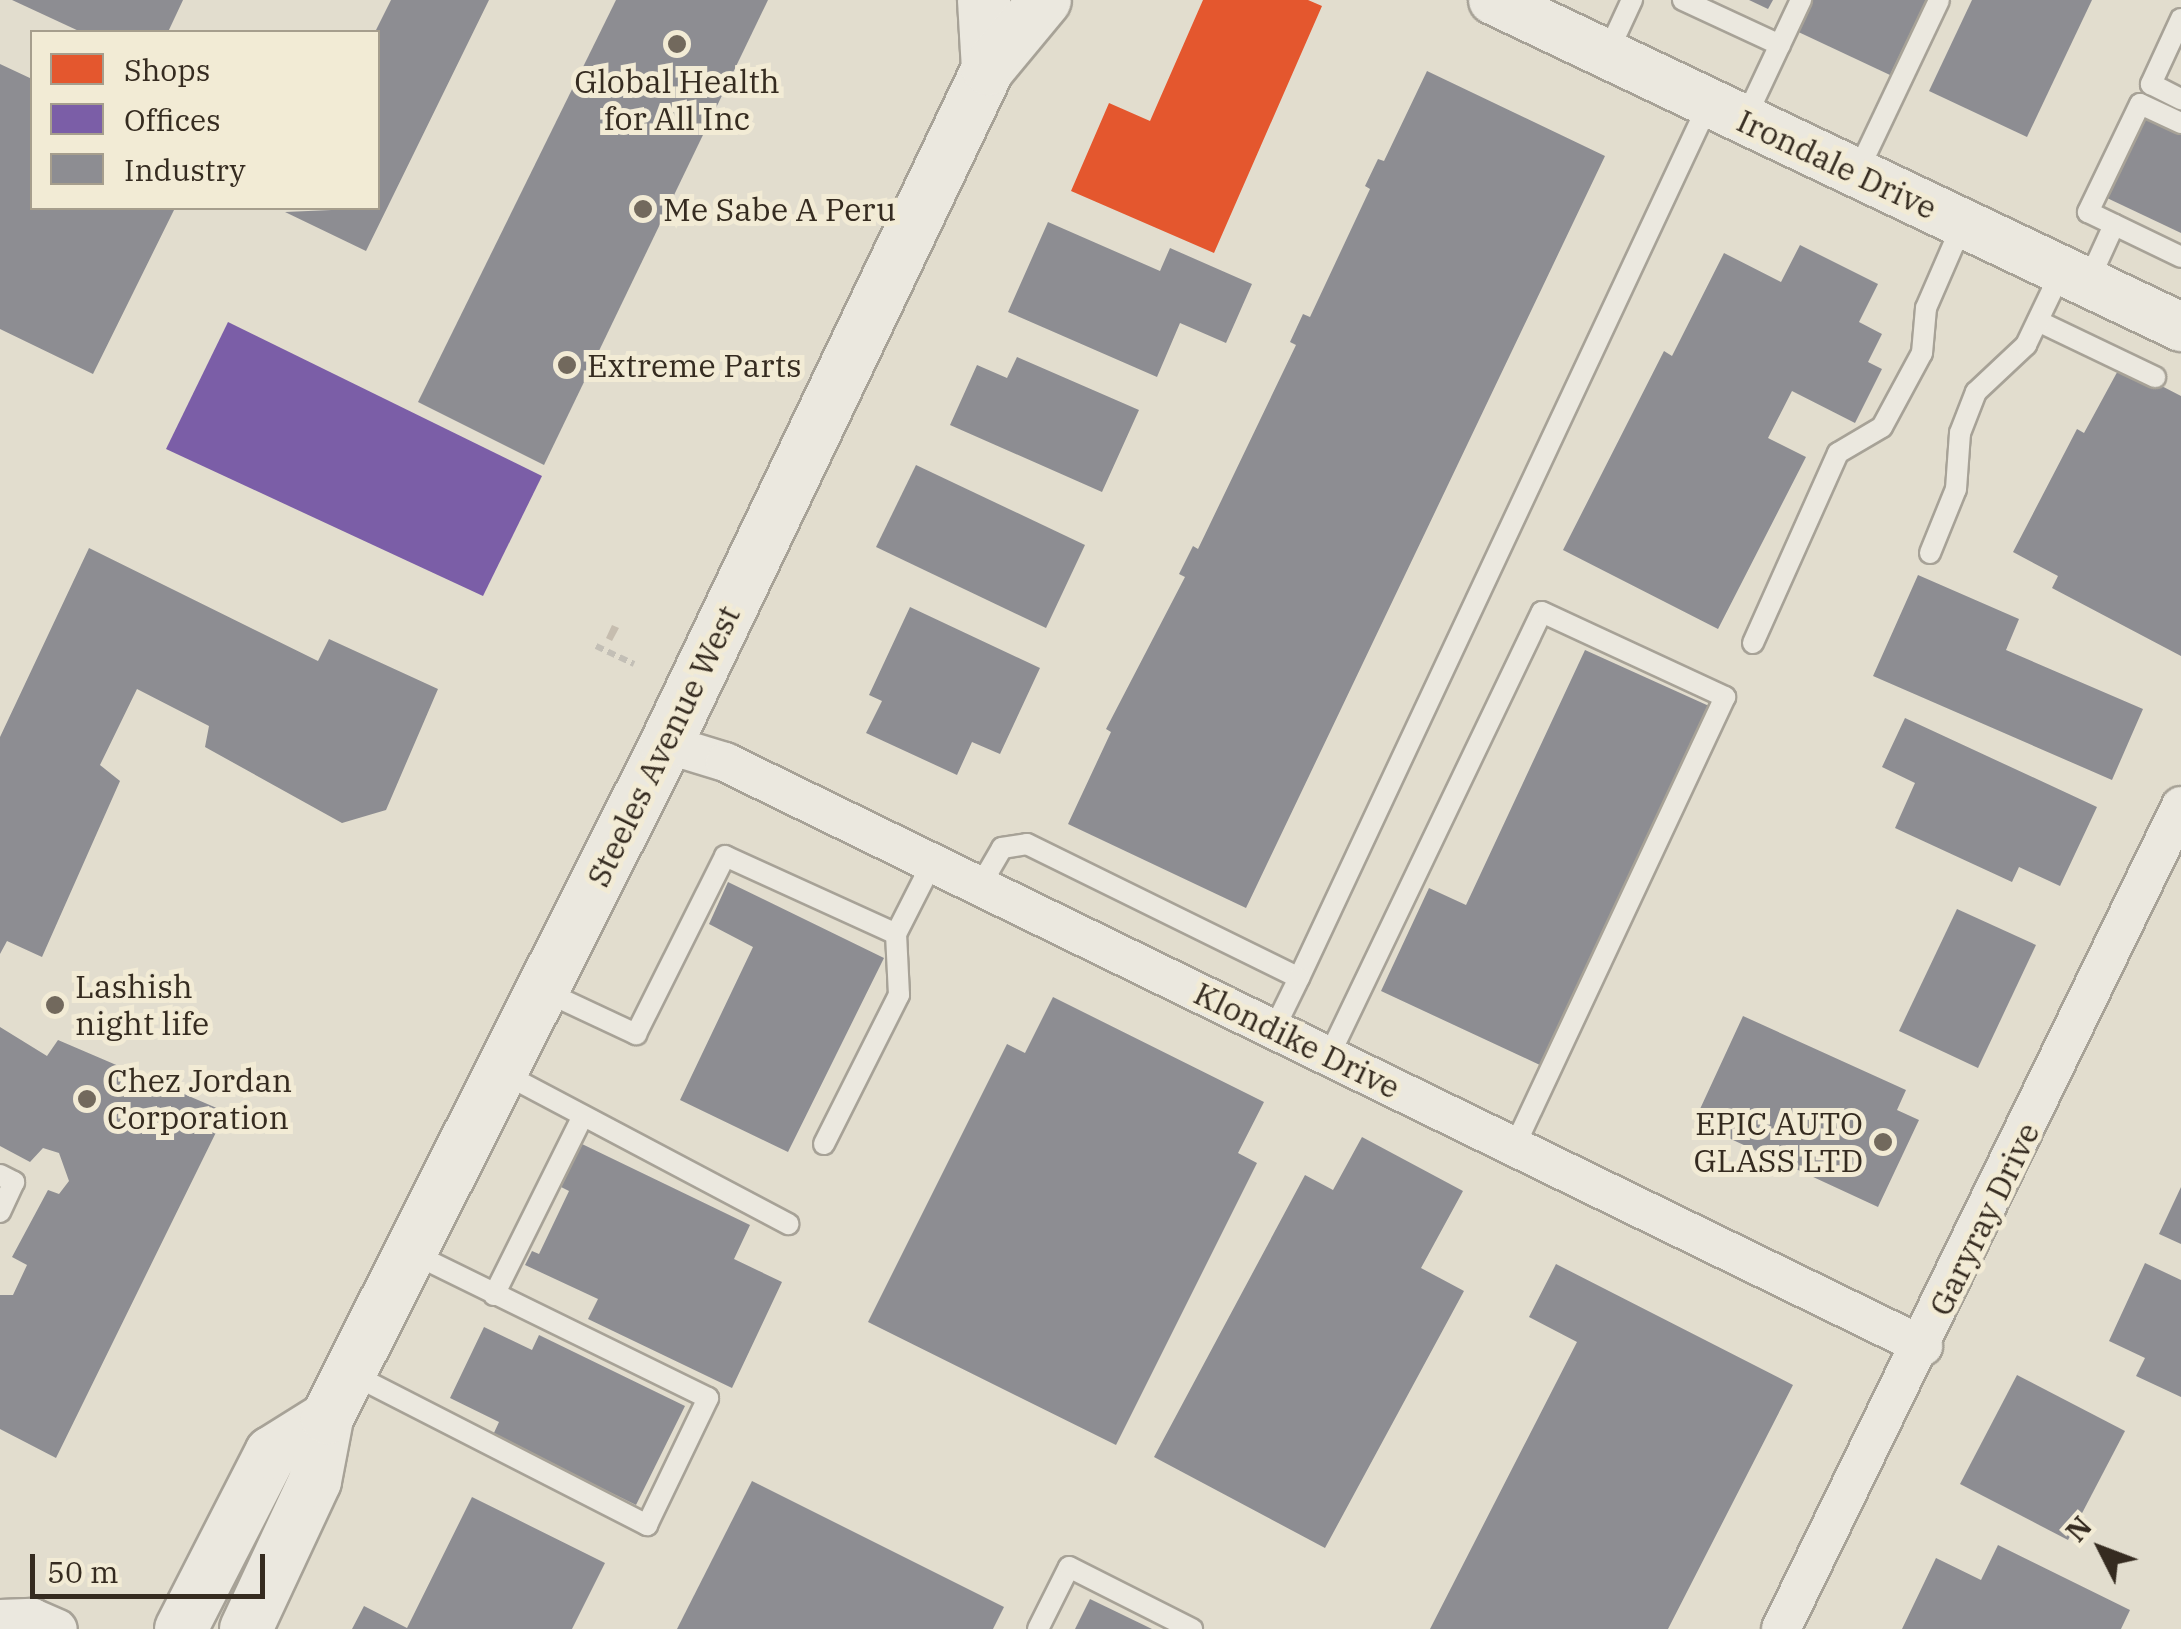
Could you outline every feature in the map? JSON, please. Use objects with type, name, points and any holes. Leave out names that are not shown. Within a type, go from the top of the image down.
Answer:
[{"type":"main road","name":"Steeles Avenue West","points":[[984,0],[988,69]]},
{"type":"main road","name":"Steeles Avenue West","points":[[246,1629],[315,1481],[339,1396],[666,744],[988,69],[1045,0]]},
{"type":"main road","points":[[181,1629],[271,1453],[339,1396]]},
{"type":"street","name":"Irondale Drive","points":[[1494,0],[2181,327]]},
{"type":"street","name":"Klondike Drive","points":[[666,744],[725,762],[1924,1346]]},
{"type":"street","name":"Garyray Drive","points":[[1781,1629],[1924,1346],[2181,806]]},
{"type":"street","points":[[0,1620],[33,1618],[58,1629]]},
{"type":"lane","points":[[1607,54],[1632,0]]},
{"type":"lane","points":[[1683,0],[1780,45]]},
{"type":"lane","points":[[1274,1030],[1727,111],[1780,45],[1801,0]]},
{"type":"lane","points":[[1857,173],[1939,0]]},
{"type":"lane","points":[[2181,19],[2150,84],[2181,98]]},
{"type":"lane","points":[[2181,123],[2140,104],[2088,212],[2181,258]]},
{"type":"lane","points":[[1754,642],[1838,453],[1882,427],[1922,353],[1926,308],[1963,223]]},
{"type":"lane","points":[[1930,553],[1956,489],[1960,434],[1976,392],[2026,345],[2038,321],[2114,225]]},
{"type":"lane","points":[[2038,321],[2155,377]]},
{"type":"lane","points":[[1328,1056],[1542,612],[1725,697],[1515,1146]]},
{"type":"lane","points":[[980,886],[1002,848],[1027,844],[1299,978]]},
{"type":"lane","points":[[542,990],[636,1034],[725,856],[896,934]]},
{"type":"lane","points":[[824,1144],[900,995],[896,934],[932,863]]},
{"type":"lane","points":[[503,1074],[788,1224]]},
{"type":"lane","points":[[494,1295],[584,1116]]},
{"type":"lane","points":[[0,1175],[14,1182],[0,1212]]},
{"type":"lane","points":[[339,1396],[646,1525],[708,1398],[412,1252]]},
{"type":"lane","points":[[1038,1629],[1069,1568],[1192,1629]]},
{"type":"path","points":[[596,646],[634,664]]},
{"type":"building: Shops","points":[[1203,0],[1308,0],[1322,6],[1214,253],[1071,191],[1109,103],[1150,121]]},
{"type":"building: Offices","points":[[228,322],[542,476],[483,596],[166,449]]},
{"type":"building: Industry","points":[[12,0],[183,0],[169,30],[77,30]]},
{"type":"building: Industry","points":[[391,0],[489,0],[366,251],[285,212],[380,210],[380,30],[376,30]]},
{"type":"building: Industry","points":[[616,0],[768,0],[544,465],[418,402]]},
{"type":"building: Industry","points":[[1749,0],[1773,0],[1768,9]]},
{"type":"building: Industry","points":[[1806,0],[1926,0],[1890,75],[1792,29]]},
{"type":"building: Industry","points":[[1972,0],[2092,0],[2027,137],[1929,91]]},
{"type":"building: Industry","points":[[0,64],[30,78],[30,210],[174,210],[93,374],[0,329]]},
{"type":"building: Industry","points":[[1427,71],[1605,156],[1246,908],[1068,824],[1111,732],[1106,729],[1185,577],[1179,574],[1193,546],[1198,549],[1296,345],[1290,342],[1303,314],[1310,317],[1370,189],[1365,186],[1378,159],[1384,161]]},
{"type":"building: Industry","points":[[2147,113],[2181,129],[2181,233],[2107,198]]},
{"type":"building: Industry","points":[[1048,222],[1160,271],[1170,248],[1252,284],[1226,343],[1180,323],[1157,377],[1008,312]]},
{"type":"building: Industry","points":[[1800,245],[1878,284],[1859,322],[1882,334],[1868,362],[1882,369],[1855,423],[1792,391],[1768,438],[1806,457],[1718,629],[1563,550],[1664,351],[1672,356],[1724,253],[1781,282]]},
{"type":"building: Industry","points":[[1017,357],[1139,410],[1102,492],[950,425],[977,365],[1007,378]]},
{"type":"building: Industry","points":[[2121,365],[2181,396],[2181,656],[2052,588],[2058,576],[2013,552],[2077,429],[2084,433]]},
{"type":"building: Industry","points":[[916,465],[1085,545],[1046,628],[876,547]]},
{"type":"building: Industry","points":[[89,548],[318,661],[329,639],[438,689],[386,810],[342,823],[205,747],[209,726],[137,689],[100,765],[120,781],[42,957],[7,941],[0,954],[0,737]]},
{"type":"building: Industry","points":[[1918,575],[2019,619],[2006,650],[2143,709],[2112,780],[1873,676]]},
{"type":"building: Industry","points":[[910,607],[1040,668],[1000,754],[972,742],[957,775],[866,733],[882,701],[869,695]]},
{"type":"building: Industry","points":[[1585,650],[1709,706],[1542,1066],[1381,991],[1429,888],[1466,905]]},
{"type":"building: Industry","points":[[1905,718],[2097,807],[2060,886],[2019,867],[2012,882],[1895,828],[1915,783],[1882,767]]},
{"type":"building: Industry","points":[[728,882],[884,958],[788,1152],[680,1100],[753,947],[709,924]]},
{"type":"building: Industry","points":[[1957,909],[2036,945],[1978,1068],[1899,1031]]},
{"type":"building: Industry","points":[[1053,997],[1264,1102],[1238,1153],[1257,1163],[1116,1445],[868,1322],[1007,1044],[1025,1053]]},
{"type":"building: Industry","points":[[1743,1016],[1906,1090],[1897,1110],[1919,1120],[1878,1207],[1694,1122]]},
{"type":"building: Industry","points":[[0,1027],[47,1056],[58,1040],[226,1112],[56,1458],[0,1429],[0,1295],[13,1295],[27,1265],[12,1257],[48,1190],[59,1194],[69,1181],[59,1153],[43,1148],[30,1162],[0,1146]]},
{"type":"building: Industry","points":[[1362,1137],[1463,1191],[1421,1268],[1464,1291],[1325,1548],[1154,1457],[1305,1175],[1333,1190]]},
{"type":"building: Industry","points":[[582,1144],[750,1225],[734,1259],[782,1282],[732,1388],[588,1319],[598,1299],[525,1265],[532,1251],[539,1254],[569,1191],[561,1187]]},
{"type":"building: Industry","points":[[2181,1187],[2181,1244],[2159,1234]]},
{"type":"building: Industry","points":[[2145,1263],[2181,1280],[2181,1397],[2136,1376],[2145,1358],[2109,1341]]},
{"type":"building: Industry","points":[[1556,1264],[1793,1385],[1668,1629],[1430,1629],[1577,1342],[1529,1317]]},
{"type":"building: Industry","points":[[484,1327],[532,1350],[539,1335],[685,1406],[636,1505],[493,1435],[499,1422],[450,1398]]},
{"type":"building: Industry","points":[[2017,1375],[2125,1431],[2068,1540],[1960,1484]]},
{"type":"building: Industry","points":[[752,1481],[1004,1607],[993,1629],[677,1629]]},
{"type":"building: Industry","points":[[472,1497],[605,1563],[572,1629],[352,1629],[364,1606],[407,1628]]},
{"type":"building: Industry","points":[[1998,1545],[2130,1610],[2121,1629],[1902,1629],[1936,1558],[1981,1580]]},
{"type":"building: Industry","points":[[1090,1599],[1152,1629],[1075,1629]]},
{"type":"building: Other","points":[[612,625],[619,628],[612,641],[606,638]]},
{"type":"place","name":"Global Health for All Inc","points":[[677,44]]},
{"type":"place","name":"Me Sabe A Peru","points":[[643,209]]},
{"type":"place","name":"Extreme Parts","points":[[567,365]]},
{"type":"place","name":"Lashish night life","points":[[55,1005]]},
{"type":"place","name":"Chez Jordan Corporation","points":[[87,1099]]},
{"type":"place","name":"EPIC AUTO GLASS LTD","points":[[1883,1142]]}]
